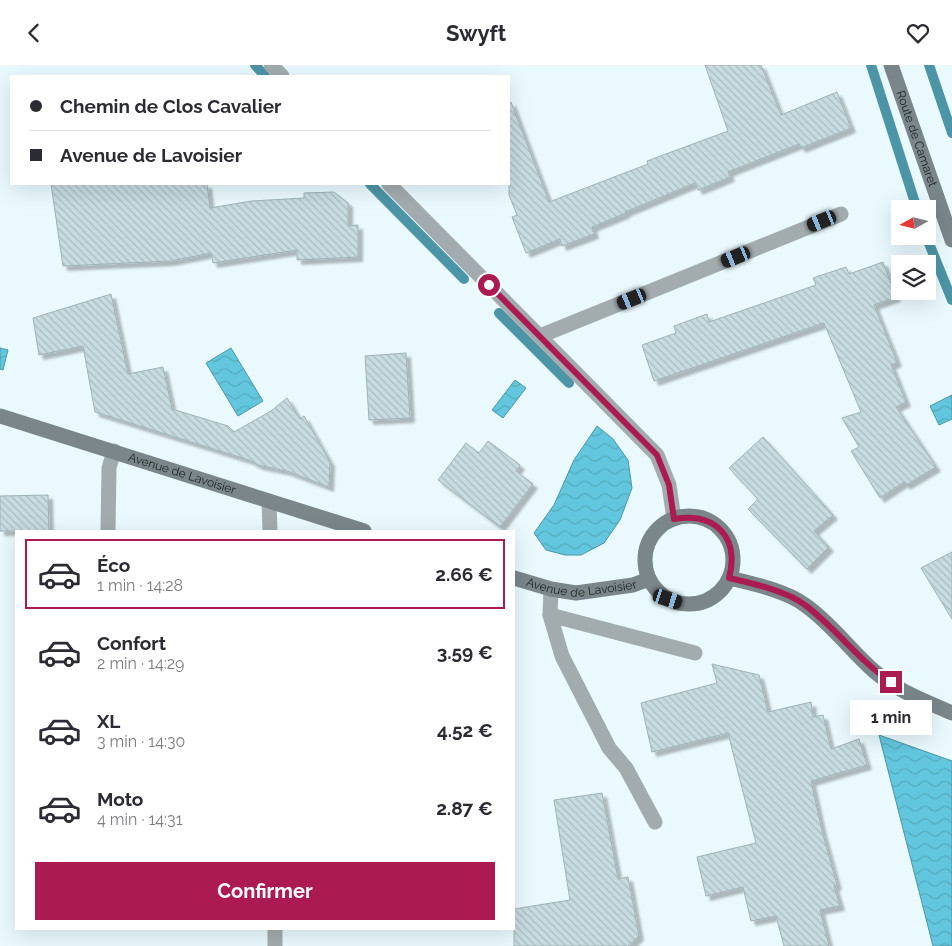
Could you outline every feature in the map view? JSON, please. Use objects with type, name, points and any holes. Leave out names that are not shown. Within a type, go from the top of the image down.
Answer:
[{"type":"street","points":[[271,65],[281,75]]},
{"type":"street","name":"Route de Camaret","points":[[892,65],[952,240]]},
{"type":"street","points":[[390,185],[657,455],[669,485],[674,519],[688,516],[702,518],[715,525],[725,536],[731,549],[733,564],[729,578],[774,590],[804,604],[837,633],[875,672],[906,693],[952,713]]},
{"type":"street","points":[[540,336],[841,214]]},
{"type":"street","name":"Avenue de Lavoisier","points":[[0,416],[361,530]]},
{"type":"street","points":[[108,530],[109,468],[114,451]]},
{"type":"street","points":[[269,501],[270,530]]},
{"type":"street","name":"Avenue de Lavoisier","points":[[674,519],[661,526],[651,537],[646,550],[645,565],[649,579],[657,591],[668,599],[682,604],[696,604],[710,599],[721,590],[729,578]]},
{"type":"street","name":"Avenue de Lavoisier","points":[[515,578],[551,589],[576,593],[633,585],[649,579]]},
{"type":"street","points":[[551,589],[550,615],[562,656],[609,748],[626,768],[656,821]]},
{"type":"street","points":[[550,615],[695,653]]},
{"type":"street","points":[[275,930],[275,946]]},
{"type":"water","points":[[0,348],[8,350],[3,370],[0,369]]},
{"type":"water","points":[[231,348],[263,401],[238,416],[206,363]]},
{"type":"water","points":[[515,380],[526,388],[503,418],[492,410]]},
{"type":"water","points":[[952,395],[952,419],[939,425],[930,406]]},
{"type":"water","points":[[597,426],[613,439],[628,460],[632,488],[620,520],[604,543],[581,555],[565,555],[546,550],[534,533],[554,505],[574,460]]},
{"type":"water","points":[[879,735],[952,761],[952,946],[933,946]]},
{"type":"building","points":[[705,65],[761,65],[781,115],[837,92],[851,128],[801,148],[799,144],[728,172],[730,177],[698,190],[695,183],[592,227],[594,234],[562,246],[560,239],[526,253],[512,217],[517,215],[509,195],[510,102],[549,202],[648,164],[647,161],[728,131]]},
{"type":"building","points":[[51,185],[207,185],[210,208],[252,201],[304,198],[304,193],[334,192],[348,203],[348,226],[358,225],[358,257],[297,260],[297,250],[213,263],[211,253],[170,261],[63,266]]},
{"type":"building","points":[[883,262],[891,284],[891,299],[874,305],[897,362],[891,365],[906,402],[896,407],[936,467],[906,485],[904,482],[880,498],[851,451],[859,447],[842,418],[861,412],[824,323],[654,381],[642,345],[676,333],[674,326],[707,314],[709,322],[816,285],[813,278],[846,267],[849,274]]},
{"type":"building","points":[[111,294],[128,374],[163,367],[172,409],[228,426],[234,432],[271,411],[287,398],[300,419],[304,416],[330,462],[329,487],[287,471],[258,465],[249,460],[95,412],[83,346],[39,355],[33,318]]},
{"type":"building","points":[[406,353],[410,418],[369,420],[365,356]]},
{"type":"building","points":[[763,437],[833,515],[814,531],[829,547],[807,569],[748,509],[758,499],[729,468]]},
{"type":"building","points":[[488,441],[520,465],[516,471],[533,484],[500,527],[438,480],[466,443],[479,453]]},
{"type":"building","points":[[48,495],[49,530],[0,531],[0,496]]},
{"type":"building","points":[[952,552],[952,619],[921,568]]},
{"type":"building","points":[[712,664],[759,675],[768,712],[811,702],[813,717],[823,715],[831,749],[859,739],[867,765],[811,781],[837,885],[834,886],[840,906],[820,910],[829,946],[784,946],[776,916],[751,921],[743,887],[706,896],[697,857],[756,843],[728,733],[652,752],[641,703],[717,683]]},
{"type":"building","points":[[602,793],[618,879],[628,877],[639,936],[628,946],[514,946],[515,909],[570,900],[554,800]]},
{"type":"waterway","points":[[255,65],[264,75]]},
{"type":"waterway","points":[[871,65],[914,200]]},
{"type":"waterway","points":[[929,65],[952,133]]},
{"type":"waterway","points":[[371,185],[464,279]]},
{"type":"waterway","points":[[930,245],[952,300]]},
{"type":"waterway","points":[[499,313],[569,383]]},
{"type":"route","points":[[489,285],[657,455],[669,485],[674,519],[688,516],[702,518],[715,525],[725,536],[731,549],[733,564],[729,578],[774,590],[804,604],[837,633],[875,672],[891,682]]}]
